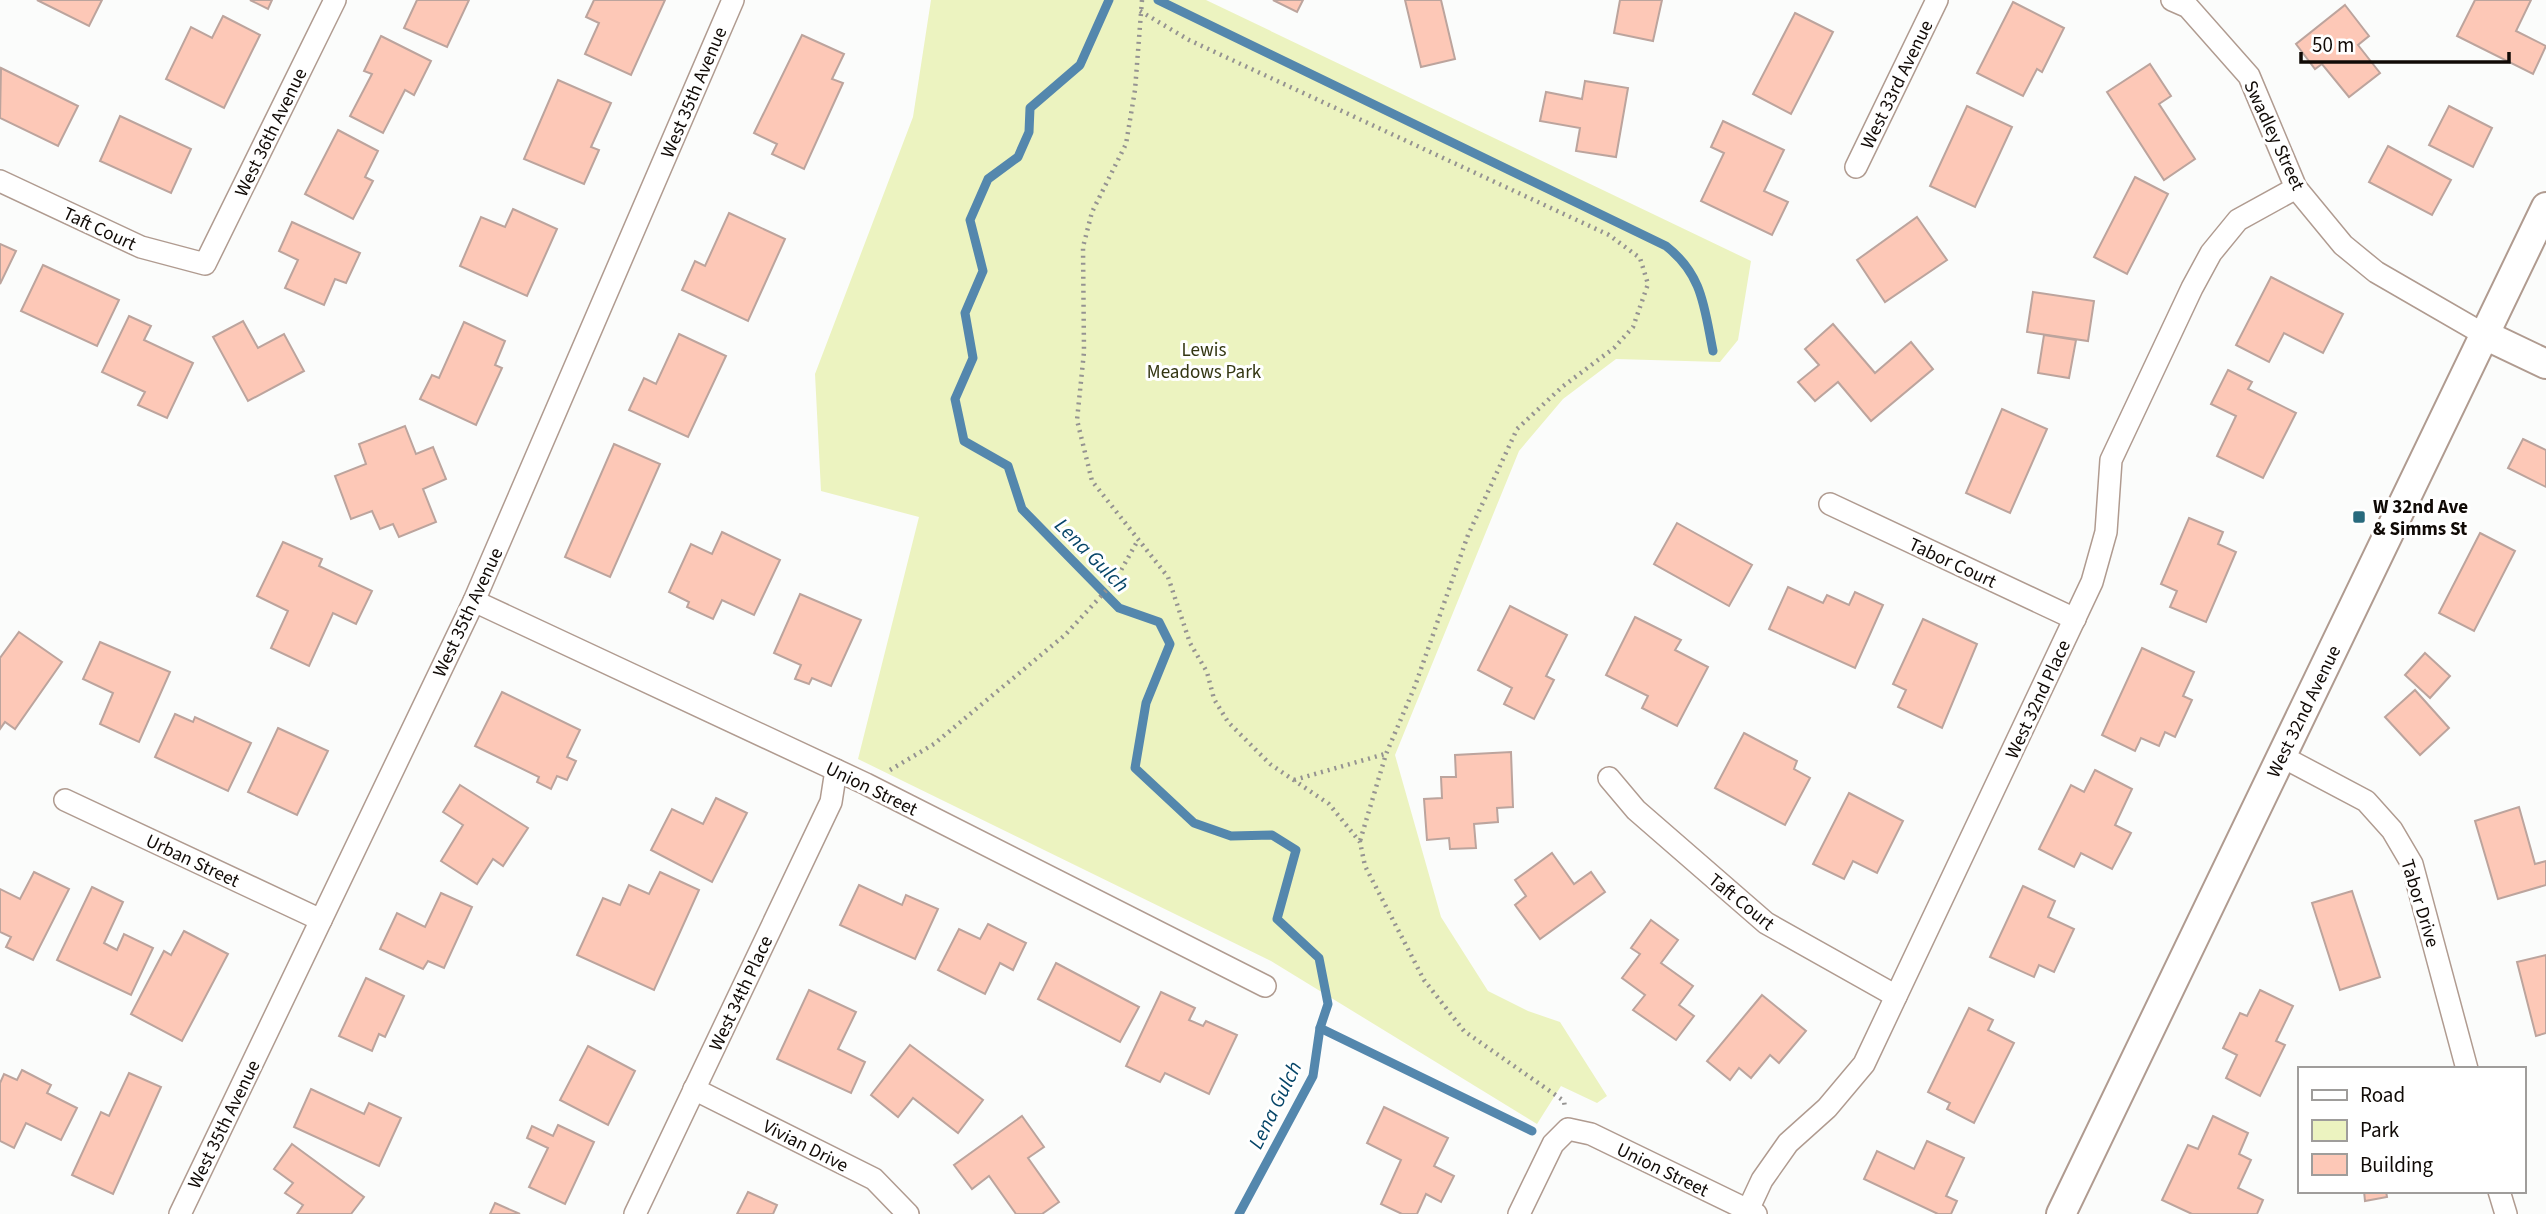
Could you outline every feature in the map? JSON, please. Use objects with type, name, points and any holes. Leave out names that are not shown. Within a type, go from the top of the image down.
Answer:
[{"type":"street","name":"West 36th Avenue","points":[[205,264],[335,0]]},
{"type":"street","name":"West 35th Avenue","points":[[180,1214],[474,601],[733,0]]},
{"type":"street","name":"West 33rd Avenue","points":[[1856,167],[1937,0]]},
{"type":"street","name":"Swadley Street","points":[[2172,0],[2188,7],[2249,75],[2296,188],[2343,245],[2376,272],[2485,334]]},
{"type":"street","name":"Taft Court","points":[[0,181],[141,247],[205,264]]},
{"type":"street","name":"West 32nd Place","points":[[1752,1212],[1762,1180],[1788,1143],[1827,1108],[1864,1064],[2092,582],[2106,532],[2111,460],[2192,288],[2211,253],[2238,220],[2296,188]]},
{"type":"street","name":"West 32nd Avenue","points":[[2061,1214],[2546,207]]},
{"type":"street","points":[[2485,334],[2546,364]]},
{"type":"street","name":"Tabor Court","points":[[1830,504],[2075,619]]},
{"type":"street","name":"Union Street","points":[[474,601],[866,784],[1265,986]]},
{"type":"street","name":"Tabor Drive","points":[[2281,756],[2366,801],[2392,830],[2412,864],[2466,1067]]},
{"type":"street","name":"West 34th Place","points":[[635,1214],[831,802],[836,770]]},
{"type":"street","name":"Taft Court","points":[[1609,778],[1636,810],[1766,923],[1896,996]]},
{"type":"street","name":"Urban Street","points":[[65,800],[321,920]]},
{"type":"street","name":"Vivian Drive","points":[[694,1089],[874,1180],[908,1214]]},
{"type":"street","name":"Union Street","points":[[1567,1129],[1591,1134],[1752,1212]]},
{"type":"street","points":[[1519,1214],[1553,1144],[1567,1129]]},
{"type":"street","points":[[2500,1193],[2505,1214]]},
{"type":"path","points":[[1141,1],[1135,90],[1126,144],[1092,212],[1083,247],[1084,352],[1077,420],[1092,481],[1168,577],[1190,642],[1207,672],[1214,699],[1228,722],[1270,764],[1329,804],[1360,842],[1365,866],[1424,980],[1464,1031],[1564,1101],[1567,1129]]},
{"type":"path","points":[[1140,11],[1189,40],[1609,235],[1640,258],[1648,284],[1633,327],[1614,348],[1562,387],[1517,429],[1468,535],[1415,686],[1386,754],[1360,842]]},
{"type":"path","points":[[866,784],[934,744],[1065,635],[1115,581],[1138,540]]},
{"type":"path","points":[[1294,780],[1386,754]]},
{"type":"green space","name":"Lewis Meadows Park","points":[[931,0],[1206,0],[1751,261],[1738,340],[1720,362],[1616,359],[1563,399],[1519,451],[1395,755],[1441,917],[1488,991],[1528,1011],[1560,1022],[1607,1096],[1597,1103],[1561,1086],[1537,1124],[1271,961],[858,759],[919,517],[821,491],[815,374],[913,117]]},
{"type":"building","points":[[37,0],[102,0],[89,26]]},
{"type":"building","points":[[250,0],[272,0],[268,9]]},
{"type":"building","points":[[417,0],[469,0],[447,47],[404,28]]},
{"type":"building","points":[[594,0],[665,0],[631,75],[585,54],[599,23],[586,17]]},
{"type":"building","points":[[1273,0],[1303,0],[1297,12]]},
{"type":"building","points":[[1405,0],[1441,0],[1455,59],[1421,67]]},
{"type":"building","points":[[1620,0],[1662,0],[1653,41],[1614,33]]},
{"type":"building","points":[[2475,0],[2531,0],[2516,31],[2546,46],[2533,74],[2457,36]]},
{"type":"building","points":[[2013,2],[2064,28],[2042,72],[2037,69],[2023,96],[1977,73]]},
{"type":"building","points":[[2345,5],[2369,36],[2358,45],[2380,73],[2349,97],[2322,64],[2315,69],[2296,44]]},
{"type":"building","points":[[1795,13],[1833,32],[1791,114],[1753,94]]},
{"type":"building","points":[[223,16],[260,35],[224,108],[166,79],[191,27],[212,38]]},
{"type":"building","points":[[802,35],[844,54],[832,79],[843,83],[804,169],[772,154],[777,144],[754,133]]},
{"type":"building","points":[[381,36],[431,61],[414,95],[405,90],[383,133],[350,116],[372,74],[364,71]]},
{"type":"building","points":[[2150,64],[2171,96],[2159,104],[2195,159],[2164,180],[2107,92]]},
{"type":"building","points":[[1,68],[78,106],[58,146],[0,118]]},
{"type":"building","points":[[558,80],[611,103],[591,147],[599,150],[584,184],[524,159]]},
{"type":"building","points":[[1585,81],[1628,88],[1616,157],[1576,151],[1580,128],[1540,121],[1546,92],[1582,99]]},
{"type":"building","points":[[1967,106],[2012,127],[1975,207],[1930,186]]},
{"type":"building","points":[[2449,106],[2492,128],[2473,167],[2429,145]]},
{"type":"building","points":[[120,116],[191,149],[171,193],[100,161]]},
{"type":"building","points":[[1723,121],[1784,150],[1764,191],[1788,202],[1772,235],[1701,201],[1724,153],[1711,147]]},
{"type":"building","points":[[338,130],[378,151],[365,177],[373,181],[353,219],[305,194]]},
{"type":"building","points":[[2388,146],[2451,180],[2432,215],[2369,182]]},
{"type":"building","points":[[2135,177],[2168,194],[2127,274],[2094,257]]},
{"type":"building","points":[[513,209],[557,229],[527,296],[460,266],[481,217],[505,227]]},
{"type":"building","points":[[729,213],[785,239],[748,321],[682,290],[695,261],[705,266]]},
{"type":"building","points":[[1917,217],[1947,260],[1885,302],[1857,260]]},
{"type":"building","points":[[292,222],[360,253],[346,283],[335,279],[324,305],[285,288],[298,260],[279,251]]},
{"type":"building","points":[[0,244],[16,251],[0,284]]},
{"type":"building","points":[[43,265],[119,300],[97,346],[21,311]]},
{"type":"building","points":[[2271,277],[2343,314],[2323,353],[2284,333],[2269,362],[2236,345]]},
{"type":"building","points":[[2033,292],[2094,301],[2088,341],[2027,332]]},
{"type":"building","points":[[129,316],[151,326],[144,340],[193,363],[167,418],[138,405],[145,392],[102,372]]},
{"type":"building","points":[[243,321],[258,348],[284,334],[304,371],[248,401],[213,337]]},
{"type":"building","points":[[464,322],[505,341],[495,365],[502,368],[476,425],[420,399],[432,375],[439,378]]},
{"type":"building","points":[[1833,324],[1875,373],[1911,342],[1933,369],[1871,421],[1838,382],[1815,401],[1798,382],[1819,365],[1805,349]]},
{"type":"building","points":[[679,334],[726,356],[688,437],[629,410],[644,378],[656,384]]},
{"type":"building","points":[[2044,335],[2076,340],[2069,378],[2038,373]]},
{"type":"building","points":[[2228,370],[2252,382],[2248,389],[2296,413],[2263,478],[2217,456],[2236,416],[2211,404]]},
{"type":"building","points":[[2002,409],[2047,429],[2010,513],[1966,493]]},
{"type":"building","points":[[405,426],[416,454],[433,447],[446,479],[423,489],[436,522],[399,537],[393,524],[380,529],[372,511],[351,519],[335,476],[366,464],[359,444]]},
{"type":"building","points":[[2523,439],[2546,450],[2546,487],[2508,468]]},
{"type":"building","points":[[614,444],[660,464],[610,577],[565,557]]},
{"type":"building","points":[[2189,518],[2223,532],[2218,544],[2236,552],[2206,622],[2170,607],[2177,591],[2161,584]]},
{"type":"building","points":[[1677,523],[1752,565],[1729,606],[1654,564]]},
{"type":"building","points":[[722,532],[780,560],[754,615],[722,600],[713,619],[687,607],[689,602],[669,592],[691,544],[712,554]]},
{"type":"building","points":[[2480,533],[2515,551],[2474,631],[2439,613]]},
{"type":"building","points":[[283,542],[322,559],[319,566],[372,591],[356,624],[333,613],[309,666],[271,648],[288,611],[257,596]]},
{"type":"building","points":[[1788,587],[1823,603],[1827,595],[1849,605],[1855,592],[1883,605],[1855,668],[1769,629]]},
{"type":"building","points":[[800,594],[861,620],[831,686],[812,678],[809,684],[795,679],[801,665],[774,653]]},
{"type":"building","points":[[1510,606],[1567,635],[1546,676],[1554,680],[1534,719],[1504,704],[1512,688],[1478,670]]},
{"type":"building","points":[[1635,617],[1681,640],[1675,650],[1708,667],[1677,726],[1642,708],[1648,696],[1606,675]]},
{"type":"building","points":[[1923,619],[1977,644],[1942,728],[1898,707],[1906,690],[1893,684]]},
{"type":"building","points":[[19,632],[62,662],[15,729],[5,722],[0,729],[0,658]]},
{"type":"building","points":[[100,642],[170,672],[139,742],[100,724],[113,693],[83,679]]},
{"type":"building","points":[[2142,648],[2194,672],[2183,696],[2192,700],[2175,737],[2165,732],[2159,746],[2141,738],[2135,751],[2102,735]]},
{"type":"building","points":[[2425,653],[2450,676],[2430,698],[2405,675]]},
{"type":"building","points":[[2415,690],[2449,728],[2420,755],[2385,717]]},
{"type":"building","points":[[502,692],[580,730],[567,757],[576,761],[567,780],[557,776],[551,789],[537,782],[539,777],[475,746]]},
{"type":"building","points":[[175,714],[193,722],[195,717],[251,743],[228,791],[155,757]]},
{"type":"building","points":[[278,728],[328,751],[297,815],[248,792]]},
{"type":"building","points":[[1744,733],[1797,761],[1794,769],[1810,778],[1785,825],[1715,788]]},
{"type":"building","points":[[1511,752],[1513,807],[1497,808],[1498,822],[1474,824],[1476,848],[1450,849],[1449,838],[1427,840],[1424,799],[1442,798],[1441,777],[1456,777],[1455,755]]},
{"type":"building","points":[[2095,770],[2132,789],[2115,825],[2131,833],[2112,869],[2081,853],[2074,867],[2039,849],[2071,785],[2084,792]]},
{"type":"building","points":[[460,785],[528,828],[503,866],[493,859],[477,884],[441,861],[463,825],[443,812]]},
{"type":"building","points":[[1849,793],[1903,821],[1877,873],[1853,861],[1844,879],[1813,864]]},
{"type":"building","points":[[716,798],[747,813],[712,882],[651,850],[672,809],[703,824]]},
{"type":"building","points":[[2519,807],[2535,864],[2546,861],[2546,885],[2498,899],[2475,821]]},
{"type":"building","points":[[1552,853],[1574,884],[1591,872],[1605,892],[1540,939],[1515,905],[1526,896],[1515,880]]},
{"type":"building","points":[[34,872],[69,889],[33,960],[6,947],[11,937],[0,932],[0,889],[20,899]]},
{"type":"building","points":[[660,872],[699,890],[654,990],[577,955],[603,898],[620,905],[629,885],[649,894]]},
{"type":"building","points":[[859,885],[902,905],[906,895],[938,909],[915,959],[840,925]]},
{"type":"building","points":[[2023,886],[2055,901],[2048,917],[2074,929],[2054,972],[2039,965],[2034,977],[1990,957]]},
{"type":"building","points":[[92,887],[123,902],[104,943],[117,950],[124,934],[153,948],[131,995],[57,960]]},
{"type":"building","points":[[2352,891],[2380,977],[2340,990],[2312,903]]},
{"type":"building","points":[[441,893],[472,907],[444,968],[428,961],[423,969],[380,949],[397,913],[425,927]]},
{"type":"building","points":[[1651,920],[1678,940],[1661,963],[1693,986],[1679,1005],[1694,1016],[1676,1040],[1633,1010],[1645,995],[1622,978],[1640,954],[1631,948]]},
{"type":"building","points":[[988,924],[1026,943],[1013,970],[1000,963],[985,994],[938,970],[959,929],[980,939]]},
{"type":"building","points":[[184,931],[228,954],[182,1041],[131,1014],[164,951],[171,955]]},
{"type":"building","points":[[2546,955],[2546,1033],[2536,1036],[2517,962]]},
{"type":"building","points":[[1056,963],[1139,1007],[1120,1042],[1038,999]]},
{"type":"building","points":[[366,978],[404,996],[385,1037],[379,1034],[372,1051],[339,1036]]},
{"type":"building","points":[[809,990],[856,1012],[838,1049],[865,1062],[851,1093],[777,1059]]},
{"type":"building","points":[[2260,990],[2293,1006],[2276,1041],[2285,1045],[2260,1096],[2226,1078],[2237,1055],[2223,1048],[2240,1013],[2247,1016]]},
{"type":"building","points":[[1161,992],[1195,1008],[1189,1020],[1203,1026],[1206,1021],[1237,1035],[1209,1094],[1165,1073],[1160,1082],[1126,1066]]},
{"type":"building","points":[[1762,995],[1806,1031],[1779,1063],[1770,1055],[1751,1078],[1739,1068],[1730,1080],[1707,1061]]},
{"type":"building","points":[[1969,1008],[1993,1020],[1988,1030],[2014,1043],[1974,1123],[1947,1109],[1950,1103],[1928,1092]]},
{"type":"building","points":[[910,1045],[983,1100],[958,1133],[913,1098],[898,1117],[871,1095]]},
{"type":"building","points":[[588,1046],[635,1071],[608,1125],[560,1100]]},
{"type":"building","points":[[22,1070],[51,1085],[47,1093],[77,1108],[61,1140],[26,1123],[14,1148],[0,1141],[0,1083],[4,1074],[17,1080]]},
{"type":"building","points":[[129,1073],[161,1087],[113,1194],[72,1175],[101,1112],[109,1116]]},
{"type":"building","points":[[311,1089],[364,1114],[369,1103],[401,1118],[379,1166],[294,1127]]},
{"type":"building","points":[[1384,1107],[1448,1138],[1434,1166],[1454,1176],[1441,1202],[1426,1194],[1417,1214],[1402,1214],[1381,1204],[1401,1160],[1367,1143]]},
{"type":"building","points":[[1022,1116],[1044,1147],[1028,1158],[1059,1202],[1042,1214],[1016,1214],[989,1176],[972,1189],[954,1165]]},
{"type":"building","points":[[2213,1116],[2248,1133],[2239,1154],[2251,1160],[2238,1188],[2263,1200],[2257,1214],[2192,1214],[2162,1200],[2188,1145],[2198,1149]]},
{"type":"building","points":[[558,1125],[594,1142],[565,1204],[529,1187],[548,1148],[527,1138],[532,1126],[553,1136]]},
{"type":"building","points":[[1927,1141],[1964,1158],[1946,1196],[1957,1201],[1951,1214],[1938,1214],[1864,1179],[1877,1151],[1914,1169]]},
{"type":"building","points":[[292,1144],[364,1197],[351,1214],[297,1214],[303,1205],[285,1193],[293,1183],[274,1169]]},
{"type":"building","points":[[748,1192],[777,1205],[773,1214],[737,1214]]},
{"type":"building","points":[[2364,1193],[2386,1193],[2387,1197],[2365,1201]]},
{"type":"building","points":[[495,1203],[520,1214],[490,1214]]},
{"type":"waterway","name":"Lena Gulch","points":[[1109,0],[1080,65],[1030,108],[1029,132],[1018,157],[988,179],[970,220],[983,271],[965,313],[973,358],[955,399],[964,441],[1008,466],[1022,509],[1119,608],[1159,622],[1170,644],[1146,703],[1135,768],[1194,823],[1231,836],[1272,835],[1296,850],[1277,919],[1319,958],[1328,1004],[1320,1028],[1313,1076],[1239,1214]]},
{"type":"waterway","points":[[1158,0],[1666,246],[1688,268],[1695,280],[1704,306],[1713,351]]},
{"type":"waterway","points":[[1320,1028],[1532,1131]]},
{"type":"place","name":"W 32nd Ave & Simms St","points":[[2359,517]]}]
